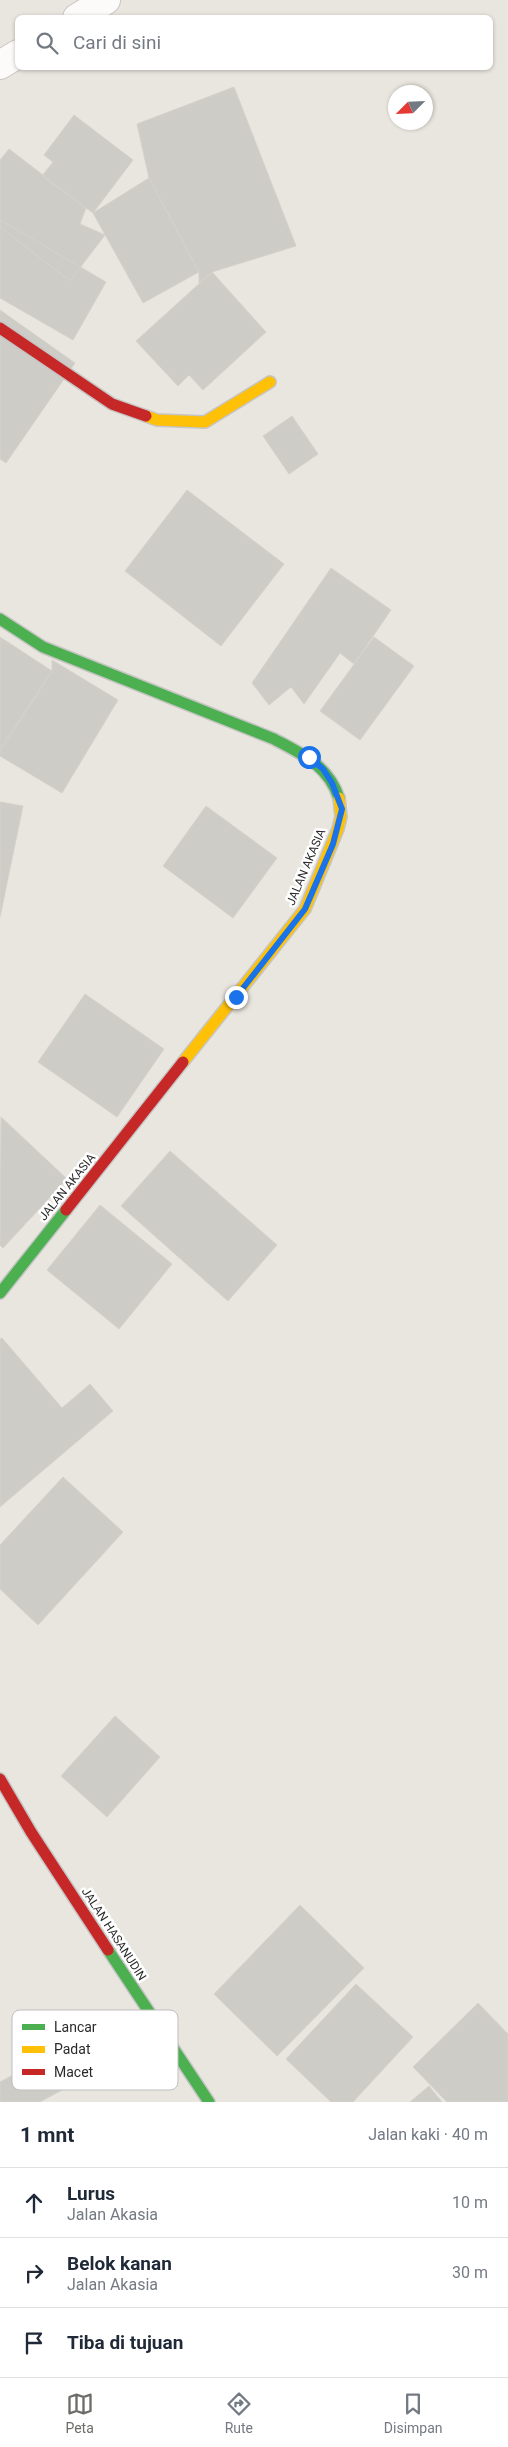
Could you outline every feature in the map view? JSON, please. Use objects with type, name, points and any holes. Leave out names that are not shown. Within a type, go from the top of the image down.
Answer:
[{"type":"street","points":[[82,15],[106,0]]},
{"type":"street","points":[[0,65],[15,56]]},
{"type":"street","points":[[0,328],[112,404],[157,420],[205,422],[270,382]]},
{"type":"street","name":"JALAN AKASIA","points":[[0,619],[42,647],[274,739],[309,757],[323,769],[332,783],[342,809],[333,844],[305,909],[0,1293]]},
{"type":"street","name":"JALAN HASANUDIN","points":[[0,1779],[36,1840],[148,2010]]},
{"type":"street","name":"JALAN HASANUDIN","points":[[178,2055],[209,2102]]},
{"type":"building","points":[[234,87],[296,246],[212,272],[199,283],[199,272],[149,178],[137,124]]},
{"type":"building","points":[[74,115],[133,160],[93,213],[42,176],[53,162],[44,155]]},
{"type":"building","points":[[9,149],[86,208],[80,224],[105,235],[70,281],[0,227],[0,160]]},
{"type":"building","points":[[149,178],[199,272],[143,303],[93,213]]},
{"type":"building","points":[[0,220],[106,282],[73,340],[0,298]]},
{"type":"building","points":[[212,272],[266,332],[203,390],[189,375],[178,386],[136,341]]},
{"type":"building","points":[[0,310],[75,363],[6,463],[0,459]]},
{"type":"building","points":[[292,416],[318,454],[289,474],[263,436]]},
{"type":"building","points":[[187,490],[284,564],[221,646],[125,571]]},
{"type":"building","points":[[331,568],[391,610],[354,664],[340,653],[304,704],[291,687],[269,705],[252,683]]},
{"type":"building","points":[[0,637],[52,671],[0,752]]},
{"type":"building","points":[[374,637],[414,666],[360,740],[320,711]]},
{"type":"building","points":[[52,660],[118,700],[62,793],[0,756],[0,748],[52,671]]},
{"type":"building","points":[[0,802],[23,806],[0,917]]},
{"type":"building","points":[[206,806],[277,858],[233,918],[163,866]]},
{"type":"building","points":[[85,994],[164,1049],[117,1117],[38,1062]]},
{"type":"building","points":[[1,1117],[67,1179],[3,1248],[0,1245]]},
{"type":"building","points":[[170,1151],[277,1245],[228,1301],[121,1206]]},
{"type":"building","points":[[100,1205],[172,1264],[119,1329],[47,1270]]},
{"type":"building","points":[[2,1338],[62,1408],[90,1384],[113,1411],[0,1507],[0,1339]]},
{"type":"building","points":[[63,1477],[123,1532],[38,1625],[0,1589],[0,1545]]},
{"type":"building","points":[[115,1716],[160,1757],[107,1817],[61,1776]]},
{"type":"building","points":[[300,1905],[364,1968],[277,2056],[214,1994]]},
{"type":"building","points":[[356,1984],[413,2037],[353,2102],[331,2102],[286,2059]]},
{"type":"building","points":[[478,2003],[508,2034],[508,2102],[447,2102],[413,2067]]},
{"type":"building","points":[[12,2076],[12,2090],[62,2090],[40,2102],[0,2102],[0,2082]]},
{"type":"building","points":[[429,2086],[442,2102],[410,2102]]},
{"type":"traffic: fast","points":[[0,619],[43,647],[274,739],[304,756],[321,769],[328,777],[339,798]]},
{"type":"traffic: fast","points":[[0,1293],[66,1210]]},
{"type":"traffic: fast","points":[[108,1950],[148,2010]]},
{"type":"traffic: fast","points":[[178,2055],[209,2102]]},
{"type":"traffic: slow","points":[[146,416],[157,420],[205,422],[270,382]]},
{"type":"traffic: slow","points":[[183,1062],[305,909],[338,829],[341,817],[339,798]]},
{"type":"traffic: jam","points":[[0,328],[112,404],[146,416]]},
{"type":"traffic: jam","points":[[66,1210],[183,1062]]},
{"type":"traffic: jam","points":[[0,1779],[31,1832],[108,1950]]},
{"type":"route","points":[[236,997],[305,909],[333,844],[342,809],[332,783],[323,769],[309,757]]}]
